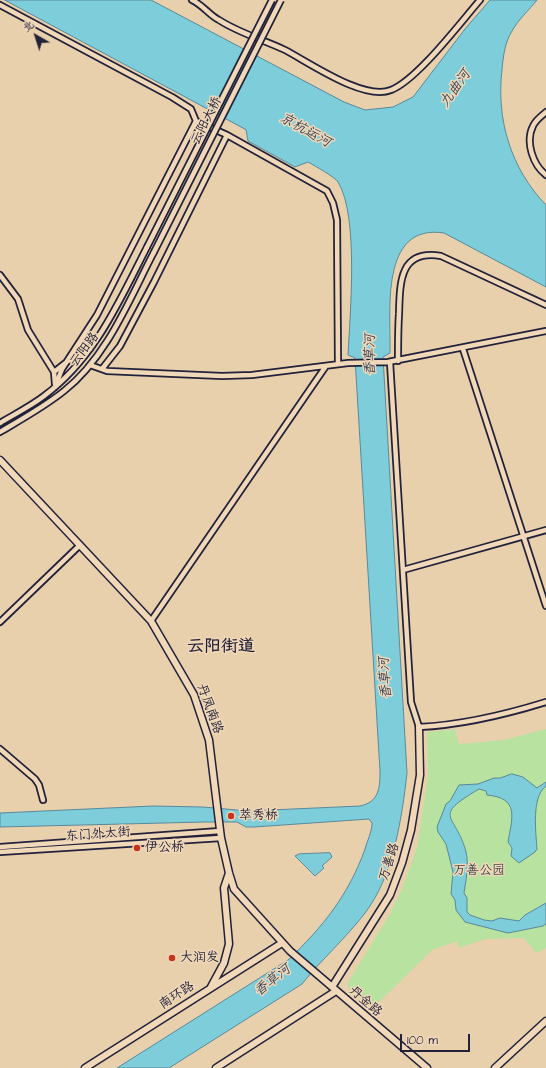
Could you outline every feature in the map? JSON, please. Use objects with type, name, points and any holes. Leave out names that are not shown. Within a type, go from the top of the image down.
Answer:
[{"type":"main road","name":"丹凤南路","points":[[0,460],[151,621],[194,695],[209,740],[221,838],[234,889],[290,951]]},
{"type":"main road","name":"万善路","points":[[216,1068],[334,989],[390,895],[402,863],[411,830],[420,775],[419,727]]},
{"type":"main road","points":[[210,989],[224,963],[229,944],[224,888],[229,873]]},
{"type":"main road","name":"南环路","points":[[85,1068],[282,943]]},
{"type":"main road","name":"丹金路","points":[[290,951],[426,1068]]},
{"type":"main road","points":[[495,1068],[546,1021]]},
{"type":"street","points":[[193,0],[201,4],[218,20],[284,50],[342,82],[373,92],[390,91],[412,77],[480,0]]},
{"type":"street","name":"云阳大桥","points":[[147,247],[272,0]]},
{"type":"street","name":"云阳大桥","points":[[154,252],[281,0]]},
{"type":"street","points":[[0,5],[172,97],[191,109],[196,121],[227,135],[327,191],[333,203],[337,220],[338,364]]},
{"type":"street","points":[[546,112],[533,125],[530,134],[531,152],[540,170],[546,175]]},
{"type":"street","points":[[55,387],[62,369],[97,315],[196,121]]},
{"type":"street","points":[[102,369],[120,346],[148,295],[227,135]]},
{"type":"street","name":"云阳路","points":[[0,423],[44,397],[67,377],[92,349],[103,332],[147,247]]},
{"type":"street","name":"云阳路","points":[[0,432],[39,409],[65,391],[90,366],[115,328],[154,252]]},
{"type":"street","points":[[398,361],[400,282],[407,266],[420,256],[430,254],[441,256],[546,305]]},
{"type":"street","points":[[0,275],[18,299],[28,330],[54,372],[55,387]]},
{"type":"street","points":[[90,366],[102,369],[222,376],[252,375],[348,363],[398,361],[546,331]]},
{"type":"street","points":[[463,348],[546,606]]},
{"type":"street","points":[[54,372],[68,361],[92,349]]},
{"type":"street","points":[[389,362],[411,702],[419,727],[442,726],[470,722],[546,702]]},
{"type":"street","points":[[151,621],[326,366]]},
{"type":"street","points":[[403,570],[546,530]]},
{"type":"street","points":[[0,622],[80,545]]},
{"type":"street","points":[[0,749],[36,779],[43,800]]},
{"type":"street","name":"东门外大街","points":[[0,847],[220,831]]},
{"type":"street","name":"东门外大街","points":[[0,852],[221,838]]},
{"type":"green space","name":"万善公园","points":[[455,729],[459,744],[504,740],[546,729],[546,948],[536,953],[524,938],[485,939],[459,948],[457,941],[432,950],[373,1008],[350,991],[347,984],[390,914],[402,889],[417,848],[428,775],[427,732]]},
{"type":"water","points":[[5,0],[151,0],[344,102],[365,110],[393,107],[413,97],[465,29],[490,0],[537,0],[517,23],[508,40],[503,60],[501,107],[504,125],[515,159],[534,191],[546,205],[546,287],[444,233],[423,234],[408,242],[399,256],[393,274],[390,295],[390,353],[383,357],[407,773],[399,828],[389,865],[375,898],[365,913],[302,984],[169,1068],[117,1068],[288,960],[301,948],[334,909],[351,881],[365,849],[372,823],[369,819],[254,827],[246,827],[237,822],[205,822],[0,827],[0,813],[153,806],[203,807],[248,811],[360,806],[375,798],[380,783],[380,771],[355,358],[348,355],[352,266],[349,218],[345,198],[338,182],[333,177],[308,162],[295,167],[248,141],[246,130]]},
{"type":"water","points":[[512,774],[523,777],[537,788],[546,782],[546,786],[541,791],[538,798],[536,807],[535,825],[537,849],[535,852],[519,863],[511,856],[512,848],[508,842],[512,817],[509,805],[505,800],[487,795],[486,791],[479,789],[464,798],[451,811],[450,817],[462,839],[466,852],[467,867],[464,893],[467,898],[467,912],[470,915],[492,921],[500,918],[519,921],[525,915],[546,903],[546,924],[543,926],[508,933],[465,922],[456,910],[455,900],[451,894],[453,872],[446,844],[438,832],[437,827],[446,804],[450,801],[459,785],[478,784],[494,778],[500,778]]},
{"type":"water","points":[[330,853],[332,857],[322,866],[324,868],[315,876],[295,856],[299,854]]},
{"type":"place","name":"萃秀桥","points":[[231,816]]},
{"type":"place","name":"伊公桥","points":[[137,848]]},
{"type":"place","name":"大润发","points":[[172,958]]},
{"type":"district","name":"云阳街道","points":[[221,647]]},
{"type":"water label","name":"九曲河","points":[[456,89]]},
{"type":"water label","name":"京杭运河","points":[[305,131]]},
{"type":"water label","name":"香草河","points":[[371,355]]},
{"type":"water label","name":"香草河","points":[[386,678]]},
{"type":"water label","name":"香草河","points":[[273,981]]}]
